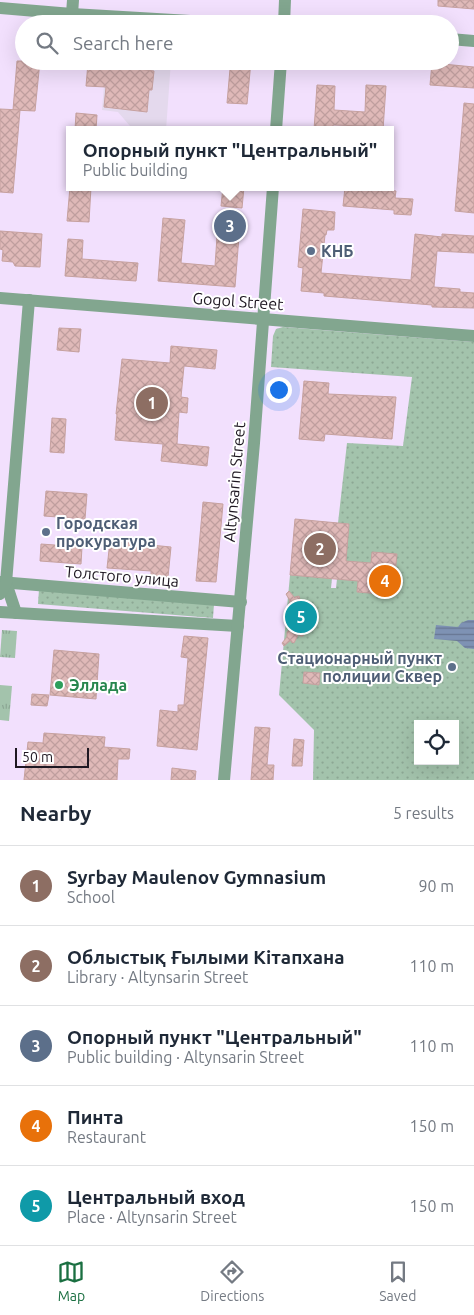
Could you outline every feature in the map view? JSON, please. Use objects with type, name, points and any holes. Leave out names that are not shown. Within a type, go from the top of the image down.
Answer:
[{"type":"street","points":[[72,14],[73,0]]},
{"type":"street","points":[[284,15],[285,0]]},
{"type":"street","points":[[0,8],[89,15]]},
{"type":"street","points":[[459,39],[474,40]]},
{"type":"street","points":[[276,126],[280,70]]},
{"type":"street","name":"Altynsarin Street","points":[[224,780],[241,602],[273,191]]},
{"type":"street","name":"Gogol Street","points":[[0,298],[474,336]]},
{"type":"street","points":[[0,594],[3,583],[29,300]]},
{"type":"street","points":[[3,583],[16,613]]},
{"type":"street","name":"Толстого улица","points":[[3,583],[241,602]]},
{"type":"street","points":[[0,612],[238,626]]},
{"type":"shaded area","points":[[105,70],[170,70],[166,126],[130,126],[118,112],[102,110]]},
{"type":"green space","points":[[283,327],[474,342],[474,780],[313,780],[314,730],[279,695],[290,575],[332,578],[331,588],[336,588],[337,579],[344,579],[349,524],[338,523],[347,443],[403,446],[412,377],[271,367],[273,336],[276,329]]},
{"type":"green space","points":[[39,589],[214,604],[213,618],[38,604]]},
{"type":"green space","points":[[2,630],[17,631],[15,658],[0,657]]},
{"type":"green space","points":[[0,685],[12,686],[9,721],[0,720]]},
{"type":"water","points":[[474,620],[474,649],[465,648],[457,641],[434,639],[436,625],[458,627],[461,623]]},
{"type":"building","points":[[438,0],[474,0],[474,9],[438,6]]},
{"type":"building","points":[[459,66],[474,67],[474,88],[430,85],[431,70],[459,70]]},
{"type":"building","points":[[16,70],[39,70],[35,111],[13,110]]},
{"type":"building","points":[[87,70],[154,71],[152,90],[149,90],[147,112],[104,107],[106,87],[86,86]]},
{"type":"building","points":[[230,70],[250,70],[247,104],[227,103]]},
{"type":"building","points":[[317,85],[335,86],[334,110],[365,112],[366,85],[386,86],[383,126],[314,126]]},
{"type":"building","points":[[464,103],[474,104],[474,213],[455,211]]},
{"type":"building","points":[[0,109],[20,110],[13,193],[0,192]]},
{"type":"building","points":[[76,113],[97,115],[96,126],[75,126]]},
{"type":"building","points":[[70,191],[91,191],[89,222],[67,221]]},
{"type":"building","points":[[223,191],[244,191],[242,208],[221,206]]},
{"type":"building","points":[[345,191],[396,191],[395,198],[413,199],[411,215],[394,214],[394,210],[343,206]]},
{"type":"building","points":[[303,209],[335,212],[334,230],[327,230],[325,235],[321,273],[411,280],[415,234],[442,237],[442,234],[474,236],[474,253],[437,251],[434,287],[460,289],[460,292],[474,293],[474,308],[432,307],[432,305],[324,296],[324,293],[301,291],[303,268],[298,267]]},
{"type":"building","points":[[163,218],[185,220],[181,263],[215,266],[218,222],[240,224],[235,287],[158,281]]},
{"type":"building","points":[[0,231],[42,234],[40,267],[15,266],[13,262],[2,261],[3,250],[0,249]]},
{"type":"building","points":[[68,239],[83,240],[82,259],[138,263],[136,281],[65,276]]},
{"type":"building","points":[[59,328],[81,329],[79,352],[57,350]]},
{"type":"building","points":[[171,346],[217,350],[215,369],[184,366],[181,397],[188,398],[187,413],[179,412],[177,444],[209,447],[207,466],[161,461],[163,444],[115,440],[122,359],[170,363]]},
{"type":"building","points":[[304,381],[329,383],[328,394],[396,397],[392,439],[325,434],[324,441],[299,439]]},
{"type":"building","points":[[52,418],[66,419],[64,453],[50,452]]},
{"type":"building","points":[[46,491],[87,494],[85,519],[44,516]]},
{"type":"building","points":[[203,502],[223,504],[216,582],[196,581]]},
{"type":"building","points":[[295,519],[349,524],[346,561],[371,563],[372,552],[397,554],[393,595],[357,592],[358,581],[290,575]]},
{"type":"building","points":[[110,541],[171,547],[168,577],[151,576],[151,571],[107,568]]},
{"type":"building","points":[[41,544],[82,547],[81,564],[40,561]]},
{"type":"building","points":[[289,591],[295,598],[299,596],[302,606],[303,603],[306,604],[305,611],[310,613],[310,616],[306,620],[309,624],[304,629],[303,636],[300,636],[299,633],[294,643],[291,640],[284,646],[282,643],[287,637],[287,632],[296,625],[298,619],[297,614],[289,605],[290,601],[286,594]]},
{"type":"building","points":[[184,636],[208,638],[197,750],[157,746],[160,710],[178,712],[178,705],[184,705],[188,658],[181,657]]},
{"type":"building","points":[[54,650],[99,654],[96,699],[50,695]]},
{"type":"building","points":[[304,672],[320,673],[319,685],[303,683]]},
{"type":"building","points":[[32,694],[49,695],[47,706],[31,705]]},
{"type":"building","points":[[255,727],[270,728],[267,765],[274,765],[273,780],[251,780]]},
{"type":"building","points":[[44,733],[105,737],[104,747],[130,749],[129,759],[118,759],[117,780],[24,780],[28,742],[43,743]]},
{"type":"building","points":[[294,739],[304,740],[302,766],[292,766]]},
{"type":"building","points":[[172,768],[196,771],[195,780],[171,780]]},
{"type":"place","name":"Опорный пункт \"Центральный\"","points":[[230,226]]},
{"type":"place","name":"КНБ","points":[[311,251]]},
{"type":"place","name":"Syrbay Maulenov Gymnasium","points":[[152,403]]},
{"type":"place","name":"Городская прокуратура","points":[[46,532]]},
{"type":"place","name":"Облыстық Ғылыми Кітапхана","points":[[320,549]]},
{"type":"place","name":"Пинта","points":[[385,581]]},
{"type":"place","name":"Центральный вход","points":[[301,617]]},
{"type":"place","name":"Стационарный пункт полиции Сквер","points":[[452,667]]},
{"type":"place","name":"Эллада","points":[[59,685]]}]
